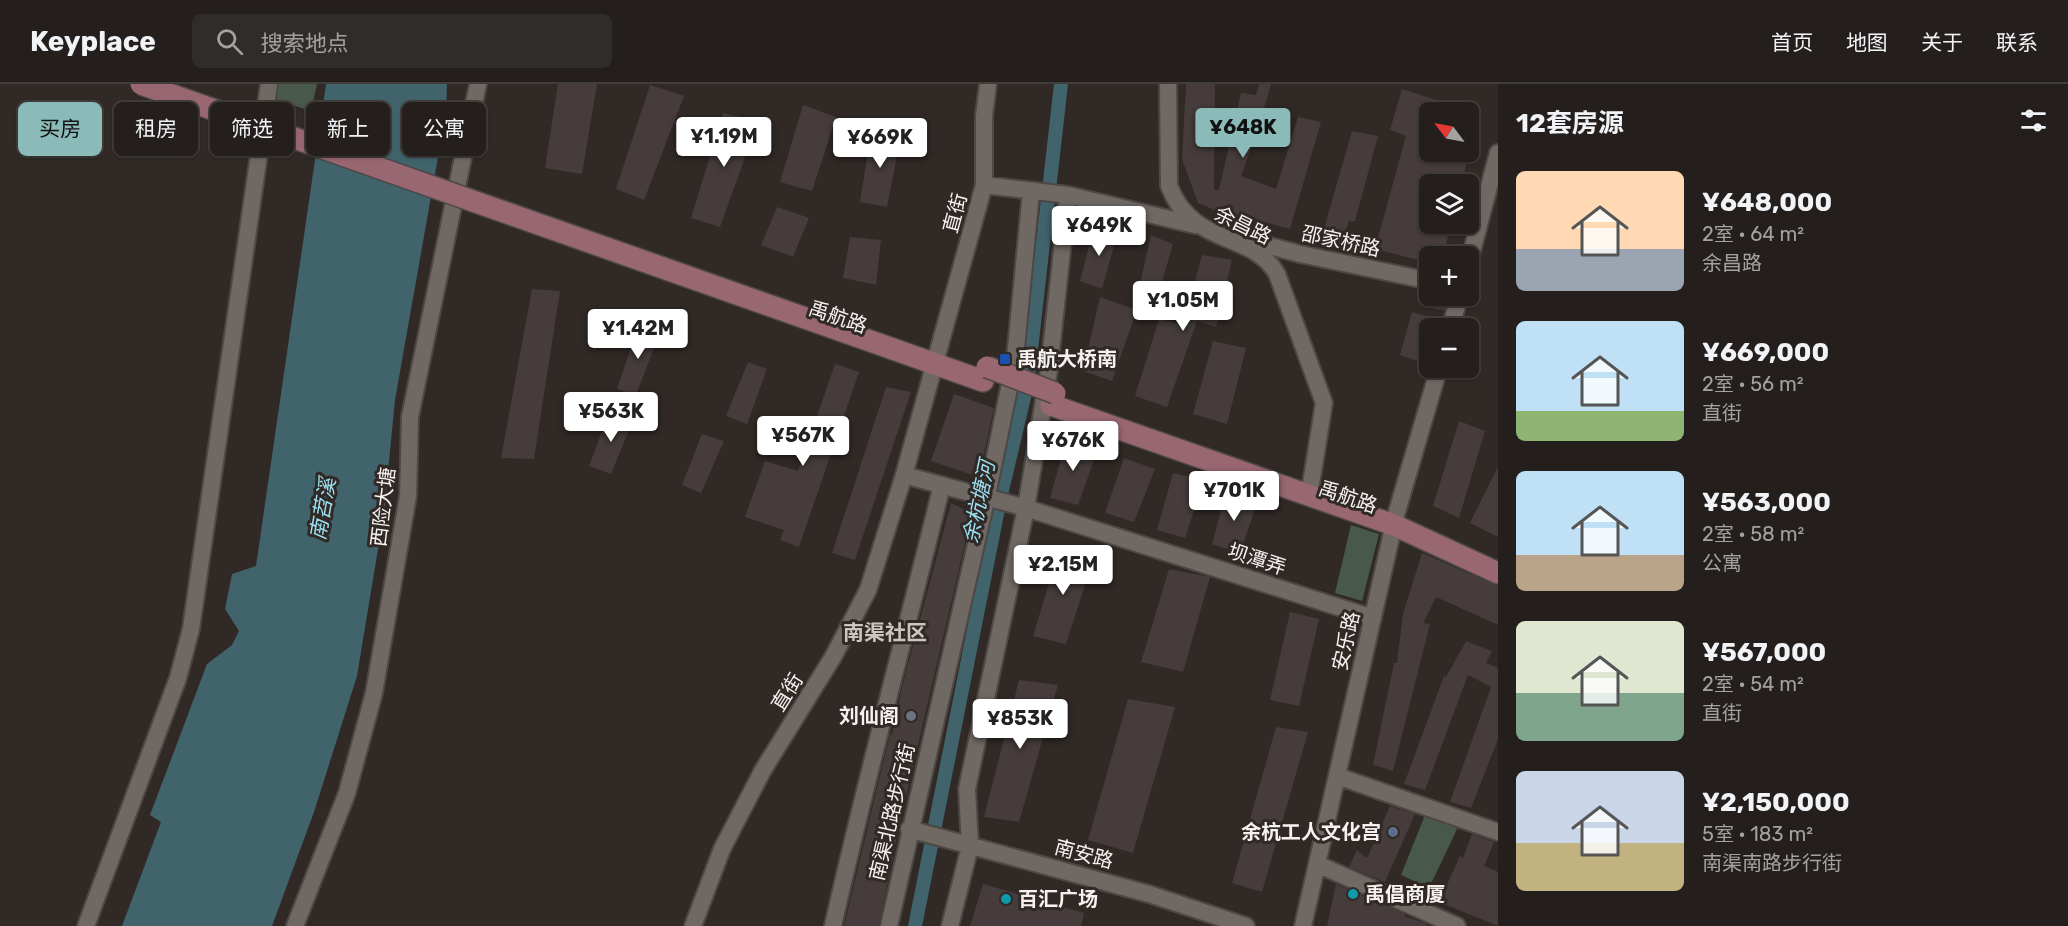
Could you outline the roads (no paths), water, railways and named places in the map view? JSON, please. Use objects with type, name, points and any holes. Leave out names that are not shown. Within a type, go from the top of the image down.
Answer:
[{"type":"main road","points":[[141,84],[895,344]]},
{"type":"main road","name":"禹航路","points":[[173,84],[895,344],[1395,520],[1498,573]]},
{"type":"main road","name":"禹航路","points":[[1053,399],[1311,484],[1498,563]]},
{"type":"street","points":[[86,926],[178,678],[191,629],[269,84]]},
{"type":"street","name":"西险大塘","points":[[295,926],[347,792],[374,693],[408,496],[410,417],[478,84]]},
{"type":"street","name":"直街","points":[[693,926],[722,849],[763,770],[833,657],[868,590],[938,358],[984,185],[984,116],[988,84]]},
{"type":"street","name":"余昌路","points":[[1168,84],[1169,186],[1181,210],[1198,226],[1268,259],[1276,274],[1324,403],[1311,484]]},
{"type":"street","points":[[1475,246],[1494,188],[1498,153]]},
{"type":"street","name":"邵家桥路","points":[[984,185],[1068,195],[1198,226],[1300,254],[1419,279]]},
{"type":"street","name":"南渠北路步行街","points":[[889,926],[909,829],[989,497],[1015,359],[1031,192]]},
{"type":"street","points":[[950,926],[967,845],[967,789],[1026,508],[1049,370],[1068,195]]},
{"type":"street","name":"安乐路","points":[[1303,926],[1395,520],[1436,378]]},
{"type":"street","name":"坝潭弄","points":[[904,475],[1026,508],[1373,618]]},
{"type":"street","points":[[833,926],[859,810],[890,697],[942,485]]},
{"type":"street","points":[[1337,776],[1498,832]]},
{"type":"street","name":"南安路","points":[[909,829],[1149,894],[1246,926]]},
{"type":"street","points":[[1317,864],[1457,926]]},
{"type":"water","name":"南苕溪","points":[[326,84],[447,84],[446,102],[402,102],[402,156],[438,156],[395,400],[384,513],[357,676],[314,812],[272,926],[122,926],[161,822],[150,815],[207,664],[232,645],[239,631],[225,609],[232,574],[256,566],[316,156],[390,156],[390,102],[323,102]]},
{"type":"waterway","name":"余杭塘河","points":[[915,926],[1000,499],[1027,385],[1061,84]]},
{"type":"place","name":"禹航大桥南","points":[[1005,359]]},
{"type":"place","name":"刘仙阁","points":[[911,716]]},
{"type":"place","name":"余杭工人文化宫","points":[[1393,832]]},
{"type":"place","name":"禹倡商厦","points":[[1353,894]]},
{"type":"place","name":"百汇广场","points":[[1006,899]]},
{"type":"district","name":"南渠社区","points":[[885,633]]}]
